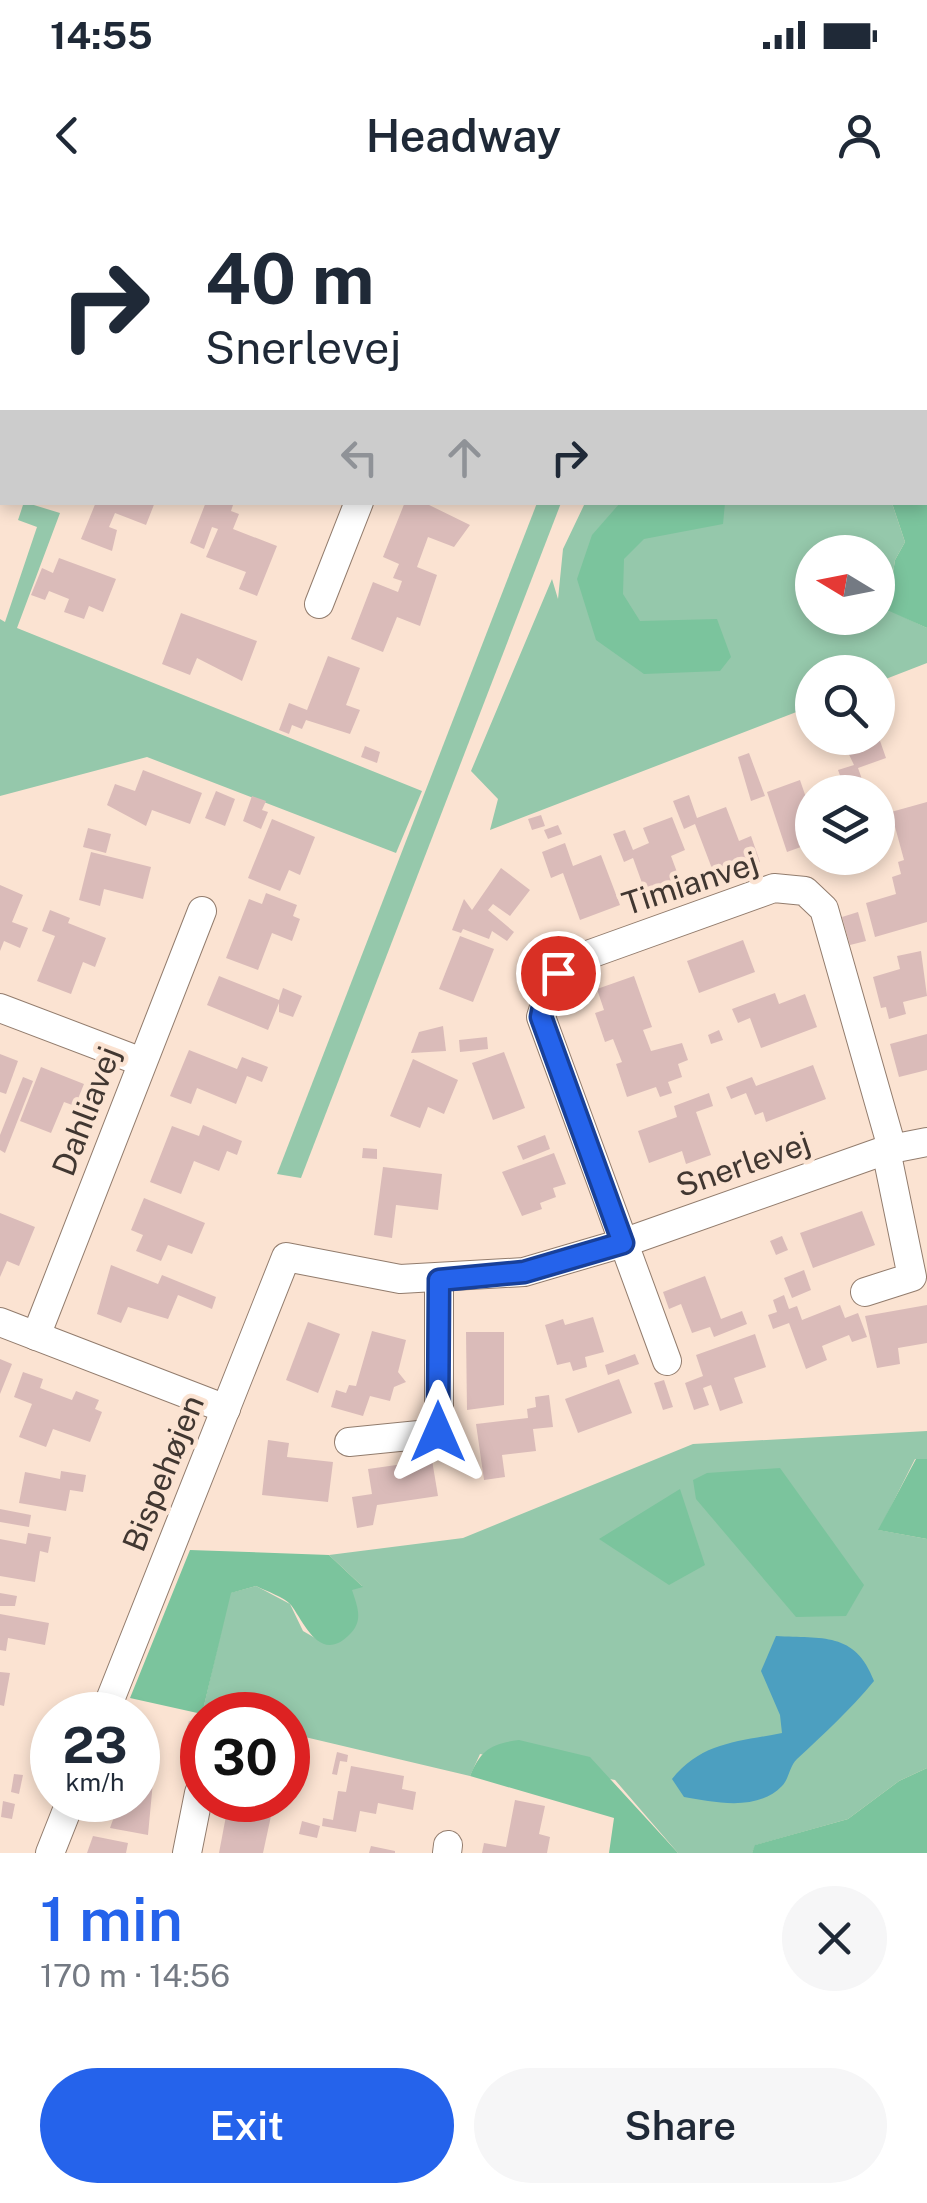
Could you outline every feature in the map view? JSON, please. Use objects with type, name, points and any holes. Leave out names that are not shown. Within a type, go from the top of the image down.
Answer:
[{"type":"street","points":[[319,604],[357,505]]},
{"type":"street","name":"Timianvej","points":[[623,1243],[541,1017],[545,996],[568,962],[757,894],[774,888],[806,891],[824,908],[889,1149]]},
{"type":"street","name":"Dahliavej","points":[[36,1336],[202,911]]},
{"type":"street","points":[[0,1008],[142,1062]]},
{"type":"street","name":"Snerlevej","points":[[286,1256],[372,1276],[439,1280],[524,1272],[623,1243],[889,1149],[927,1142]]},
{"type":"street","points":[[865,1292],[912,1278],[889,1149]]},
{"type":"street","points":[[623,1243],[668,1361]]},
{"type":"street","name":"Bispehøjen","points":[[113,1692],[286,1256]]},
{"type":"street","points":[[349,1442],[438,1432],[439,1280]]},
{"type":"street","points":[[0,1322],[226,1409]]},
{"type":"street","points":[[50,1853],[62,1822]]},
{"type":"street","points":[[187,1853],[193,1822]]},
{"type":"green space","points":[[23,505],[60,513],[17,628],[422,791],[396,853],[147,757],[0,796],[0,619],[5,622],[37,527],[18,520]]},
{"type":"green space","points":[[536,505],[560,505],[301,1178],[277,1174]]},
{"type":"green space","points":[[584,505],[893,505],[905,542],[895,560],[895,535],[795,535],[795,635],[895,635],[895,613],[927,628],[927,663],[895,675],[895,655],[795,655],[795,713],[490,830],[498,799],[471,771],[552,579],[558,599],[563,549]]},
{"type":"green space","points":[[618,505],[725,505],[723,524],[644,539],[624,559],[623,594],[640,621],[717,619],[731,657],[720,671],[644,674],[596,640],[577,579],[592,535]]},
{"type":"green space","points":[[893,505],[927,505],[927,628],[895,614],[895,560],[905,542]]},
{"type":"green space","points":[[927,1431],[927,1459],[915,1459],[879,1530],[927,1539],[927,1768],[899,1781],[848,1819],[756,1845],[752,1853],[678,1853],[615,1780],[480,1754],[470,1776],[310,1738],[310,1692],[207,1692],[230,1593],[256,1586],[290,1604],[303,1631],[322,1642],[351,1589],[362,1586],[329,1555],[463,1538],[693,1444]]},
{"type":"green space","points":[[916,1459],[927,1459],[927,1539],[878,1530]]},
{"type":"green space","points":[[780,1468],[864,1585],[846,1616],[796,1617],[696,1499],[693,1480],[707,1473]]},
{"type":"green space","points":[[680,1489],[705,1565],[669,1585],[599,1539]]},
{"type":"green space","points":[[190,1550],[329,1555],[363,1587],[352,1590],[357,1623],[350,1634],[330,1645],[314,1638],[291,1605],[279,1597],[256,1586],[231,1593],[207,1692],[180,1692],[180,1709],[160,1705],[160,1692],[132,1692]]},
{"type":"green space","points":[[519,1740],[590,1757],[678,1853],[609,1853],[614,1818],[470,1776],[488,1750]]},
{"type":"green space","points":[[927,1768],[927,1853],[752,1853],[755,1845],[848,1819],[899,1781]]},
{"type":"water","points":[[776,1636],[822,1638],[847,1646],[857,1653],[874,1681],[797,1759],[784,1783],[772,1794],[735,1803],[684,1797],[672,1779],[696,1757],[722,1745],[782,1733],[780,1715],[761,1671]]},
{"type":"building","points":[[95,505],[154,505],[146,525],[115,513],[109,527],[117,530],[112,551],[81,539]]},
{"type":"building","points":[[205,505],[233,505],[231,511],[239,514],[233,529],[277,546],[257,596],[239,589],[246,572],[206,557],[218,529],[212,527],[204,549],[190,543]]},
{"type":"building","points":[[404,505],[429,505],[470,525],[454,547],[428,537],[417,567],[437,575],[420,626],[397,617],[383,652],[351,639],[373,582],[398,592],[402,581],[393,578],[399,564],[383,557]]},
{"type":"building","points":[[59,558],[116,579],[103,612],[89,606],[84,619],[64,612],[69,599],[49,591],[45,600],[31,595],[42,568],[53,573]]},
{"type":"building","points":[[181,613],[257,641],[242,681],[197,658],[190,675],[162,664]]},
{"type":"building","points":[[328,656],[360,668],[346,705],[360,710],[350,734],[306,720],[302,729],[292,725],[289,734],[279,730],[289,703],[307,710]]},
{"type":"building","points":[[365,746],[380,752],[377,763],[361,757]]},
{"type":"building","points":[[749,753],[765,796],[751,801],[738,757]]},
{"type":"building","points":[[849,755],[886,758],[858,768],[860,775],[840,775],[838,770],[854,765]]},
{"type":"building","points":[[143,770],[202,793],[190,824],[152,810],[146,826],[107,805],[115,784],[135,791]]},
{"type":"building","points":[[795,782],[795,849],[787,852],[767,792]]},
{"type":"building","points":[[216,791],[235,799],[225,826],[205,818]]},
{"type":"building","points":[[689,795],[697,818],[726,807],[739,841],[751,836],[760,862],[716,879],[695,824],[684,829],[673,801]]},
{"type":"building","points":[[252,796],[266,801],[262,810],[268,812],[261,829],[243,821]]},
{"type":"building","points":[[927,802],[927,922],[875,937],[866,903],[896,894],[892,877],[901,874],[898,862],[904,860],[895,811]]},
{"type":"building","points":[[541,815],[545,826],[532,830],[528,819]]},
{"type":"building","points":[[672,817],[685,850],[671,856],[684,891],[650,905],[633,858],[624,862],[613,834],[625,830],[633,850],[649,843],[643,828]]},
{"type":"building","points":[[272,819],[315,837],[300,875],[289,870],[280,891],[248,878]]},
{"type":"building","points":[[558,825],[562,834],[548,839],[544,830]]},
{"type":"building","points":[[88,828],[111,834],[106,853],[83,847]]},
{"type":"building","points":[[565,843],[573,866],[601,855],[620,905],[580,920],[563,873],[551,878],[542,852]]},
{"type":"building","points":[[91,852],[151,867],[143,899],[104,889],[100,906],[79,900]]},
{"type":"building","points":[[501,868],[530,890],[510,916],[493,904],[488,910],[514,932],[507,941],[492,931],[489,939],[463,929],[461,933],[452,930],[464,899],[472,910]]},
{"type":"building","points":[[0,885],[23,895],[12,922],[28,928],[20,948],[4,941],[0,951]]},
{"type":"building","points":[[266,893],[297,905],[293,916],[300,919],[292,941],[272,933],[258,970],[226,958],[249,899],[262,904]]},
{"type":"building","points":[[50,910],[70,918],[68,923],[106,938],[95,967],[83,962],[71,994],[37,981],[55,936],[42,931]]},
{"type":"building","points":[[858,912],[866,941],[850,945],[842,917]]},
{"type":"building","points":[[460,936],[494,949],[473,1002],[439,989]]},
{"type":"building","points":[[743,940],[755,972],[699,993],[687,961]]},
{"type":"building","points":[[921,951],[927,996],[903,1002],[906,1014],[889,1019],[886,1007],[881,1008],[873,977],[900,969],[897,956]]},
{"type":"building","points":[[219,976],[279,1000],[283,988],[302,996],[293,1017],[279,1012],[279,1003],[268,1030],[207,1005]]},
{"type":"building","points":[[634,976],[652,1027],[643,1030],[651,1051],[682,1043],[688,1060],[678,1064],[682,1077],[668,1082],[672,1093],[660,1097],[656,1087],[627,1097],[616,1064],[622,1062],[613,1039],[605,1042],[595,1013],[604,1010],[597,989]]},
{"type":"building","points":[[775,993],[779,1004],[805,994],[817,1027],[761,1048],[750,1018],[738,1023],[732,1009]]},
{"type":"building","points":[[443,1026],[446,1051],[411,1053],[419,1032]]},
{"type":"building","points":[[719,1030],[723,1040],[711,1044],[708,1035]]},
{"type":"building","points":[[927,1034],[927,1070],[899,1077],[890,1044]]},
{"type":"building","points":[[487,1037],[488,1049],[460,1052],[459,1040]]},
{"type":"building","points":[[189,1050],[237,1069],[242,1057],[268,1067],[262,1082],[247,1076],[236,1104],[197,1088],[191,1104],[170,1096]]},
{"type":"building","points":[[504,1052],[525,1108],[493,1120],[472,1063]]},
{"type":"building","points":[[0,1054],[18,1061],[6,1094],[0,1092]]},
{"type":"building","points":[[413,1059],[458,1080],[444,1114],[428,1107],[420,1128],[390,1116]]},
{"type":"building","points":[[813,1065],[826,1099],[766,1122],[763,1112],[755,1115],[746,1093],[731,1099],[726,1087],[752,1077],[756,1086]]},
{"type":"building","points":[[41,1067],[84,1084],[75,1106],[64,1102],[51,1133],[20,1121]]},
{"type":"building","points":[[23,1077],[33,1081],[5,1153],[0,1150],[0,1135]]},
{"type":"building","points":[[709,1093],[713,1106],[696,1112],[711,1155],[686,1164],[682,1151],[649,1163],[638,1131],[677,1117],[674,1106]]},
{"type":"building","points":[[203,1125],[242,1141],[237,1155],[227,1151],[219,1171],[194,1161],[181,1194],[150,1182],[172,1126],[199,1136]]},
{"type":"building","points":[[545,1135],[550,1149],[523,1160],[517,1146]]},
{"type":"building","points":[[363,1148],[377,1149],[377,1159],[362,1158]]},
{"type":"building","points":[[554,1153],[566,1184],[553,1188],[556,1197],[540,1203],[542,1209],[522,1216],[502,1172]]},
{"type":"building","points":[[383,1167],[442,1174],[438,1210],[396,1205],[392,1238],[374,1235]]},
{"type":"building","points":[[144,1198],[205,1223],[192,1254],[168,1245],[161,1261],[136,1251],[143,1235],[131,1230]]},
{"type":"building","points":[[862,1211],[875,1245],[813,1268],[800,1233]]},
{"type":"building","points":[[0,1213],[35,1227],[19,1266],[7,1261],[0,1277]]},
{"type":"building","points":[[782,1236],[788,1250],[776,1255],[770,1241]]},
{"type":"building","points":[[111,1265],[158,1284],[162,1275],[216,1297],[212,1309],[178,1295],[168,1319],[128,1307],[121,1323],[97,1314]]},
{"type":"building","points":[[804,1270],[811,1290],[792,1298],[784,1278]]},
{"type":"building","points":[[705,1276],[721,1319],[742,1311],[747,1324],[714,1337],[710,1327],[692,1333],[681,1304],[669,1309],[663,1292]]},
{"type":"building","points":[[784,1295],[789,1309],[797,1306],[802,1320],[840,1305],[845,1318],[858,1313],[867,1337],[852,1342],[849,1335],[822,1346],[827,1360],[806,1369],[789,1323],[773,1329],[768,1315],[777,1312],[773,1300]]},
{"type":"building","points":[[927,1305],[927,1343],[898,1348],[900,1364],[877,1368],[865,1316]]},
{"type":"building","points":[[593,1317],[604,1352],[585,1357],[587,1367],[573,1371],[570,1362],[557,1365],[545,1325],[563,1319],[565,1325]]},
{"type":"building","points":[[308,1322],[340,1334],[318,1393],[286,1380]]},
{"type":"building","points":[[372,1331],[406,1340],[398,1372],[406,1382],[394,1387],[390,1401],[370,1396],[363,1416],[331,1407],[336,1390],[346,1393],[349,1385],[356,1386]]},
{"type":"building","points":[[466,1332],[504,1332],[504,1405],[467,1410]]},
{"type":"building","points":[[755,1334],[766,1367],[734,1378],[743,1403],[720,1411],[711,1385],[703,1388],[709,1405],[694,1410],[685,1383],[703,1376],[696,1355]]},
{"type":"building","points":[[635,1354],[639,1364],[608,1375],[605,1365]]},
{"type":"building","points":[[0,1359],[12,1364],[0,1394]]},
{"type":"building","points":[[23,1372],[43,1379],[40,1388],[72,1400],[76,1391],[99,1400],[95,1409],[102,1412],[90,1442],[53,1429],[46,1447],[19,1437],[32,1404],[14,1397]]},
{"type":"building","points":[[619,1379],[632,1413],[578,1433],[565,1399]]},
{"type":"building","points":[[664,1380],[673,1407],[663,1410],[654,1383]]},
{"type":"building","points":[[549,1395],[553,1427],[533,1429],[536,1451],[502,1455],[505,1477],[484,1480],[476,1424],[528,1418],[527,1409],[536,1407],[535,1397]]},
{"type":"building","points":[[268,1440],[289,1443],[287,1457],[333,1462],[328,1502],[262,1495]]},
{"type":"building","points":[[432,1460],[438,1496],[377,1505],[373,1525],[357,1528],[352,1497],[372,1494],[368,1469]]},
{"type":"building","points":[[61,1471],[86,1475],[83,1492],[70,1490],[66,1511],[19,1503],[25,1472],[60,1479]]},
{"type":"building","points":[[0,1509],[31,1515],[29,1527],[0,1522]]},
{"type":"building","points":[[28,1533],[51,1537],[48,1553],[40,1551],[35,1582],[0,1576],[0,1539],[26,1544]]},
{"type":"building","points":[[0,1593],[17,1596],[15,1606],[0,1606]]},
{"type":"building","points":[[0,1614],[49,1623],[45,1645],[8,1638],[6,1651],[0,1650]]},
{"type":"building","points":[[0,1672],[10,1673],[4,1706],[0,1705]]},
{"type":"building","points":[[337,1752],[348,1755],[347,1762],[340,1761],[337,1775],[332,1774]]},
{"type":"building","points":[[351,1766],[404,1776],[402,1789],[416,1792],[413,1810],[378,1803],[376,1814],[360,1811],[356,1832],[322,1826],[323,1818],[333,1820],[338,1791],[346,1792]]},
{"type":"building","points":[[14,1774],[23,1775],[19,1794],[11,1792]]},
{"type":"building","points":[[515,1800],[545,1806],[539,1834],[550,1837],[547,1853],[482,1853],[484,1843],[506,1847]]},
{"type":"building","points":[[3,1801],[15,1804],[12,1819],[1,1817]]},
{"type":"building","points":[[112,1822],[149,1822],[148,1835],[110,1828]]},
{"type":"building","points":[[225,1822],[270,1822],[263,1853],[219,1853]]},
{"type":"building","points":[[302,1822],[320,1826],[317,1838],[299,1834]]},
{"type":"building","points":[[93,1836],[128,1843],[126,1853],[87,1853]]},
{"type":"building","points":[[371,1846],[395,1851],[395,1853],[369,1853]]},
{"type":"route","points":[[438,1432],[439,1280],[524,1272],[623,1243],[541,1017],[545,996],[558,973]]}]
